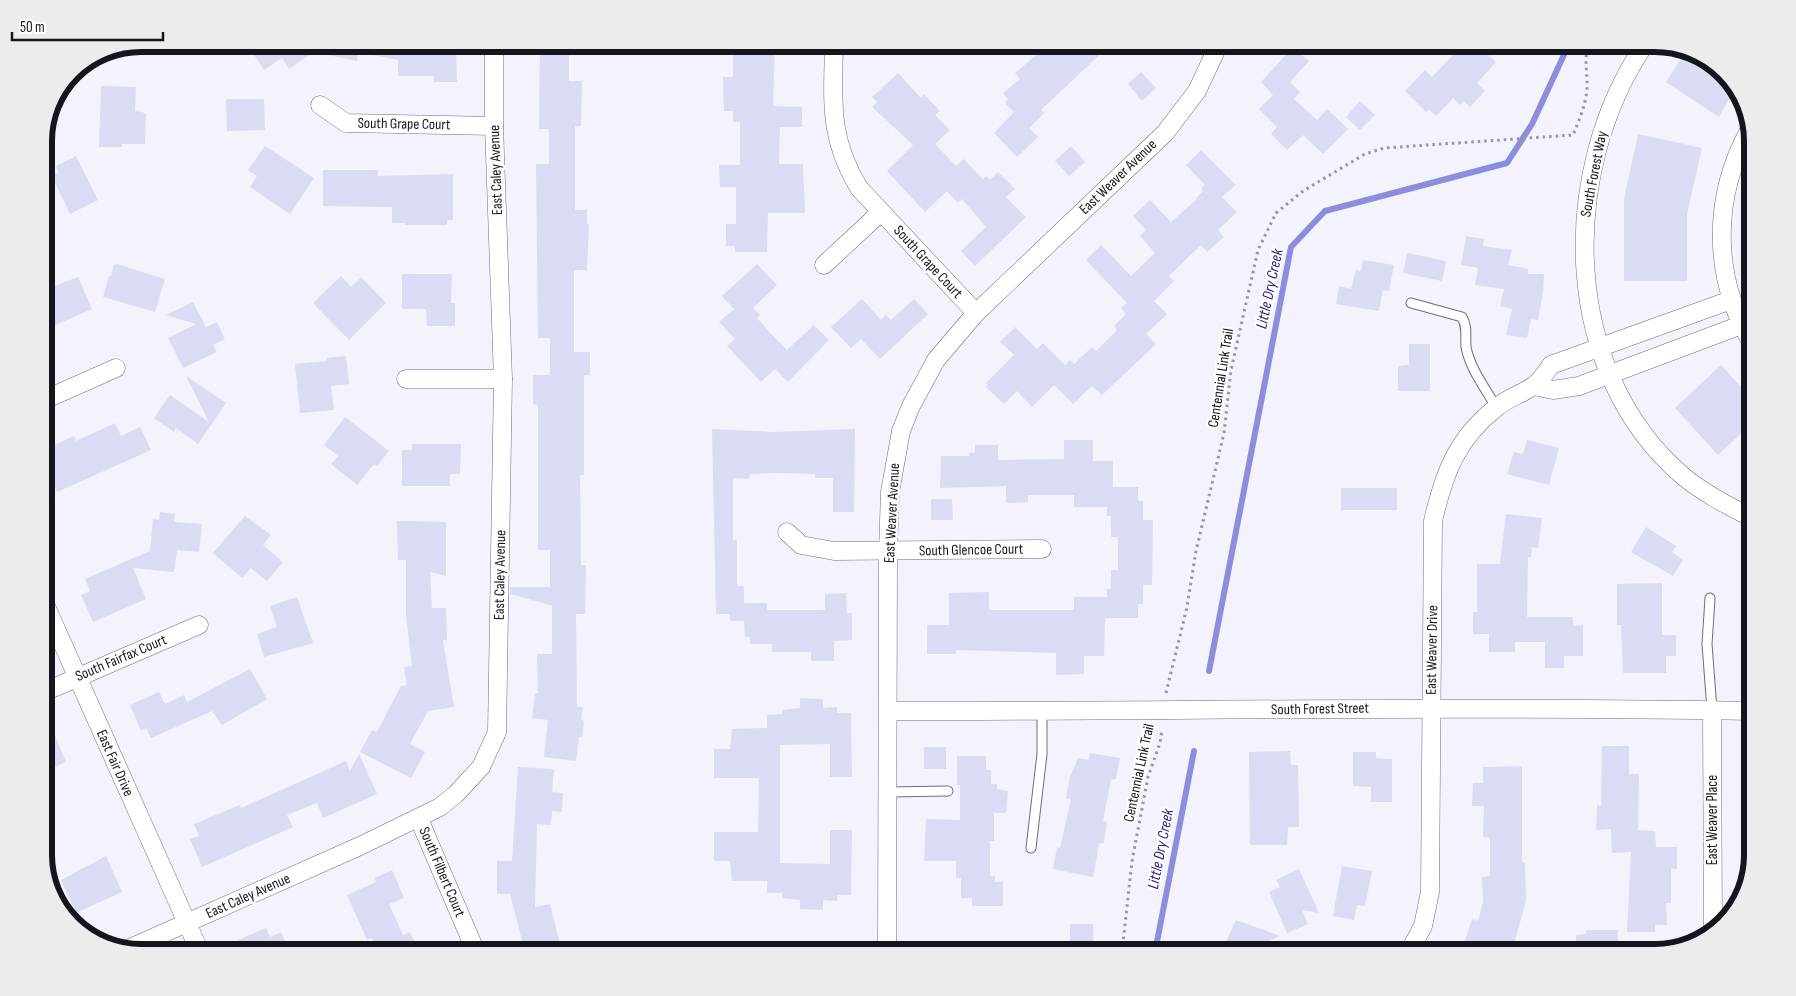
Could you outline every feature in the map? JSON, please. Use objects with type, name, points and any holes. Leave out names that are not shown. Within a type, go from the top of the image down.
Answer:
[{"type":"street","name":"East Caley Avenue","points":[[187,923],[419,819],[440,807],[480,767],[497,732],[503,379],[494,126],[494,52]]},
{"type":"street","name":"South Grape Court","points":[[834,52],[836,136],[846,166],[859,188],[976,313]]},
{"type":"street","name":"East Weaver Avenue","points":[[887,944],[888,552],[890,492],[902,430],[911,406],[936,360],[976,313],[1165,133],[1197,91],[1215,52]]},
{"type":"street","name":"South Forest Way","points":[[1640,52],[1606,119],[1599,140],[1588,193],[1584,226],[1584,264],[1590,307],[1600,346],[1610,374],[1632,416],[1654,447],[1684,477],[1719,501],[1744,514]]},
{"type":"street","name":"South Grape Court","points":[[320,105],[346,123],[494,126]]},
{"type":"street","points":[[1743,141],[1739,148],[1726,191],[1722,214],[1721,238],[1726,280],[1731,300],[1743,329]]},
{"type":"street","name":"South Grape Court","points":[[824,266],[881,212]]},
{"type":"street","name":"East Weaver Drive","points":[[1413,944],[1423,926],[1430,892],[1433,521],[1442,481],[1459,448],[1470,432],[1496,407],[1521,391],[1534,386],[1550,366],[1600,346],[1731,300]]},
{"type":"street","points":[[1534,386],[1553,390],[1579,386],[1741,325]]},
{"type":"street","points":[[53,396],[116,368]]},
{"type":"street","points":[[406,379],[503,379]]},
{"type":"street","name":"South Glencoe Court","points":[[787,532],[801,544],[814,549],[834,551],[1042,550]]},
{"type":"street","name":"East Fair Drive","points":[[53,622],[196,944]]},
{"type":"street","name":"South Fairfax Court","points":[[53,688],[199,625]]},
{"type":"street","name":"South Forest Street","points":[[888,711],[1163,711],[1431,708],[1744,711]]},
{"type":"street","name":"East Weaver Place","points":[[1712,710],[1713,921]]},
{"type":"street","name":"South Filbert Court","points":[[419,819],[473,944]]},
{"type":"street","points":[[140,944],[187,923]]},
{"type":"lane","points":[[1410,303],[1462,316],[1467,326],[1466,348],[1476,372],[1496,407]]},
{"type":"lane","points":[[1710,598],[1707,644],[1712,710]]},
{"type":"lane","points":[[1031,848],[1042,754],[1042,711]]},
{"type":"lane","points":[[888,792],[948,791]]},
{"type":"path","name":"Centennial Link Trail","points":[[1123,944],[1132,861],[1148,777],[1160,743],[1166,692],[1187,607],[1196,551],[1224,433],[1230,370],[1258,250],[1276,213],[1303,191],[1366,154],[1384,148],[1573,135],[1583,110],[1587,90],[1586,52]]},
{"type":"building","points":[[252,52],[314,52],[289,69],[282,58],[264,70]]},
{"type":"building","points":[[314,52],[358,52],[357,61]]},
{"type":"building","points":[[358,52],[456,52],[457,82],[434,82],[434,76],[398,76],[398,60]]},
{"type":"building","points":[[540,52],[569,52],[569,81],[582,81],[581,126],[575,126],[575,210],[587,210],[587,224],[589,224],[587,270],[574,270],[574,352],[590,352],[590,375],[584,375],[584,475],[580,475],[581,565],[586,565],[585,614],[576,614],[577,707],[583,707],[581,720],[584,721],[582,737],[579,737],[576,761],[544,757],[548,720],[532,718],[535,693],[538,693],[537,654],[552,654],[552,606],[554,606],[510,594],[510,587],[550,587],[550,550],[538,550],[538,405],[533,404],[533,375],[550,375],[550,338],[538,338],[536,164],[549,164],[549,129],[539,129]]},
{"type":"building","points":[[733,52],[775,52],[773,106],[802,107],[802,127],[780,127],[779,164],[803,164],[805,213],[768,213],[767,252],[735,252],[735,246],[726,246],[726,224],[736,224],[736,187],[720,187],[719,165],[740,165],[740,122],[733,122],[733,111],[724,111],[723,77],[733,77]]},
{"type":"building","points":[[1040,52],[1103,52],[1041,110],[1044,113],[1029,128],[1038,137],[1017,157],[994,133],[1014,112],[1005,103],[1008,99],[1003,93],[1020,79],[1015,73]]},
{"type":"building","points":[[1288,52],[1299,52],[1309,61],[1290,82],[1300,92],[1294,99],[1317,120],[1327,109],[1348,129],[1323,154],[1303,135],[1287,150],[1271,134],[1277,127],[1259,109],[1273,95],[1261,82]]},
{"type":"building","points":[[1456,52],[1485,52],[1496,62],[1477,83],[1485,91],[1470,107],[1464,101],[1460,105],[1453,98],[1436,116],[1429,109],[1426,112],[1405,91],[1425,70],[1432,77]]},
{"type":"building","points":[[1682,57],[1694,62],[1713,75],[1731,96],[1719,117],[1666,82]]},
{"type":"building","points":[[1141,72],[1156,88],[1142,101],[1128,84]]},
{"type":"building","points":[[898,73],[921,98],[924,94],[940,111],[935,115],[950,130],[935,144],[956,166],[964,159],[983,180],[986,176],[990,180],[998,172],[1015,189],[1006,197],[1026,217],[975,266],[961,251],[986,227],[962,199],[958,203],[947,191],[925,212],[887,171],[913,145],[872,107],[877,102],[872,97]]},
{"type":"building","points":[[101,86],[136,87],[135,111],[146,113],[145,144],[99,147]]},
{"type":"building","points":[[226,99],[264,99],[265,130],[227,131]]},
{"type":"building","points":[[1360,101],[1375,115],[1360,130],[1346,117]]},
{"type":"building","points":[[1638,134],[1702,148],[1687,214],[1687,281],[1624,281],[1624,199]]},
{"type":"building","points":[[265,146],[314,178],[290,214],[250,187],[257,176],[248,170]]},
{"type":"building","points":[[1071,146],[1085,162],[1069,176],[1055,161]]},
{"type":"building","points":[[1201,150],[1236,185],[1222,197],[1237,212],[1218,230],[1224,237],[1207,252],[1201,245],[1169,276],[1174,281],[1154,301],[1167,314],[1146,334],[1156,344],[1102,395],[1092,386],[1073,404],[1054,385],[1032,407],[1017,391],[1004,404],[986,387],[988,385],[986,383],[1014,355],[1000,342],[1015,327],[1037,349],[1043,343],[1065,365],[1070,360],[1074,364],[1092,347],[1096,351],[1117,330],[1114,326],[1126,314],[1121,308],[1127,303],[1086,260],[1101,245],[1131,276],[1155,253],[1140,236],[1146,230],[1133,216],[1150,200],[1171,222],[1197,199],[1203,191],[1201,188],[1205,185],[1186,165]]},
{"type":"building","points":[[76,156],[98,200],[70,214],[53,178],[53,176],[59,173],[56,166]]},
{"type":"building","points":[[323,170],[378,170],[378,176],[453,174],[453,220],[447,220],[447,225],[405,225],[405,223],[392,223],[392,207],[323,206]]},
{"type":"building","points":[[1466,236],[1484,239],[1483,246],[1512,250],[1508,265],[1528,269],[1528,274],[1544,274],[1538,320],[1531,319],[1527,338],[1506,335],[1512,309],[1500,306],[1504,289],[1475,285],[1478,268],[1461,265]]},
{"type":"building","points":[[1407,253],[1446,261],[1442,281],[1403,273]]},
{"type":"building","points":[[1363,260],[1394,265],[1389,291],[1383,290],[1379,311],[1336,304],[1339,286],[1351,289],[1356,270],[1361,271]]},
{"type":"building","points":[[117,264],[165,279],[155,312],[103,297],[109,276],[111,276],[114,265]]},
{"type":"building","points":[[757,264],[777,285],[753,308],[760,315],[757,318],[776,339],[787,350],[814,325],[829,340],[788,382],[775,369],[761,382],[727,346],[735,339],[719,322],[734,309],[722,296]]},
{"type":"building","points":[[402,274],[452,274],[451,303],[455,303],[455,326],[427,326],[426,309],[402,309]]},
{"type":"building","points":[[341,276],[351,287],[361,277],[386,303],[349,340],[313,303]]},
{"type":"building","points":[[78,277],[92,309],[53,326],[53,287]]},
{"type":"building","points":[[862,299],[881,320],[886,315],[891,320],[914,299],[928,314],[880,359],[861,339],[851,348],[831,327]]},
{"type":"building","points":[[193,302],[206,327],[217,322],[225,339],[213,345],[217,352],[183,368],[168,338],[196,324],[166,315]]},
{"type":"building","points":[[1409,344],[1430,344],[1430,391],[1398,391],[1398,366],[1409,365]]},
{"type":"building","points":[[346,356],[349,384],[331,386],[334,410],[300,413],[295,364],[327,361],[327,358]]},
{"type":"building","points":[[1721,365],[1743,390],[1743,431],[1718,455],[1675,408]]},
{"type":"building","points":[[186,376],[226,403],[198,444],[176,428],[174,432],[154,418],[170,395],[209,422]]},
{"type":"building","points":[[345,417],[389,451],[377,466],[374,464],[357,485],[331,464],[338,456],[324,445]]},
{"type":"building","points":[[115,423],[121,436],[140,427],[151,450],[57,492],[53,485],[53,446],[74,436],[76,441]]},
{"type":"building","points":[[712,429],[774,432],[855,429],[854,512],[833,512],[833,478],[815,478],[815,474],[779,473],[750,474],[749,479],[733,478],[733,540],[737,540],[737,586],[744,586],[744,603],[767,603],[767,610],[825,610],[825,594],[846,593],[847,613],[852,613],[852,640],[834,641],[834,661],[811,661],[811,652],[772,652],[772,644],[750,644],[750,637],[745,637],[744,621],[730,621],[730,614],[716,614]]},
{"type":"building","points":[[1064,440],[1093,440],[1093,461],[1113,461],[1113,487],[1138,487],[1138,501],[1143,501],[1143,520],[1153,520],[1152,585],[1143,585],[1143,604],[1138,604],[1138,618],[1105,618],[1104,656],[1084,656],[1084,674],[1056,675],[1056,653],[956,650],[956,654],[927,654],[927,625],[949,625],[949,593],[989,592],[989,610],[1074,610],[1074,597],[1107,597],[1107,589],[1111,589],[1111,570],[1118,570],[1118,537],[1111,537],[1111,516],[1107,516],[1107,507],[1074,507],[1074,495],[1028,495],[1028,502],[1006,503],[1006,486],[940,488],[941,456],[970,456],[969,452],[975,453],[975,445],[998,445],[998,460],[1064,459]]},
{"type":"building","points":[[1527,440],[1559,448],[1549,485],[1507,474],[1514,452],[1523,454]]},
{"type":"building","points":[[412,444],[461,444],[460,474],[450,474],[450,486],[402,486],[402,450],[412,450]]},
{"type":"building","points":[[1341,488],[1397,488],[1397,510],[1341,510]]},
{"type":"building","points":[[931,499],[952,499],[953,520],[931,520]]},
{"type":"building","points":[[160,512],[175,514],[174,521],[176,522],[202,524],[199,552],[177,550],[174,572],[133,568],[146,599],[93,622],[81,595],[90,591],[85,579],[150,551],[153,519],[159,520]]},
{"type":"building","points":[[1506,514],[1542,518],[1538,548],[1532,547],[1531,557],[1528,557],[1527,617],[1573,617],[1573,626],[1583,625],[1583,656],[1564,656],[1564,668],[1545,668],[1545,642],[1515,642],[1515,652],[1489,652],[1489,634],[1473,634],[1473,612],[1477,612],[1477,564],[1500,564]]},
{"type":"building","points":[[245,516],[271,535],[263,545],[283,562],[267,581],[251,568],[242,578],[213,553]]},
{"type":"building","points":[[397,521],[446,522],[446,576],[430,572],[432,608],[446,608],[447,640],[443,640],[454,707],[428,711],[410,744],[425,752],[411,778],[360,752],[372,730],[377,732],[401,686],[407,685],[404,667],[412,666],[406,615],[406,560],[398,560]]},
{"type":"building","points":[[1646,527],[1676,546],[1672,552],[1683,560],[1673,576],[1631,552]]},
{"type":"building","points":[[1662,583],[1662,635],[1676,635],[1676,656],[1666,656],[1666,673],[1623,673],[1621,625],[1617,625],[1617,584]]},
{"type":"building","points":[[297,597],[313,643],[264,657],[257,634],[277,627],[270,606]]},
{"type":"building","points":[[250,669],[267,699],[222,725],[212,711],[151,738],[146,728],[141,731],[130,705],[159,692],[165,704],[184,695],[187,702]]},
{"type":"building","points":[[800,698],[823,699],[823,708],[837,707],[837,713],[851,713],[852,777],[830,777],[830,744],[780,745],[780,863],[830,864],[830,830],[852,830],[851,895],[837,895],[837,901],[823,900],[823,910],[800,909],[800,900],[782,898],[782,893],[767,893],[767,881],[732,881],[730,861],[714,861],[714,832],[758,832],[759,778],[714,778],[714,749],[730,749],[732,729],[767,728],[767,715],[782,714],[782,710],[800,708]]},
{"type":"building","points":[[53,731],[66,762],[53,768]]},
{"type":"building","points":[[1602,746],[1629,746],[1629,774],[1639,774],[1638,830],[1655,831],[1656,847],[1677,847],[1677,869],[1671,868],[1671,903],[1666,903],[1667,925],[1655,925],[1655,932],[1627,932],[1631,852],[1612,853],[1611,829],[1596,830],[1597,805],[1601,806]]},
{"type":"building","points":[[924,747],[946,747],[946,769],[924,769]]},
{"type":"building","points":[[1290,751],[1291,765],[1298,765],[1299,827],[1288,827],[1287,845],[1250,845],[1249,752]]},
{"type":"building","points":[[1353,752],[1376,752],[1376,758],[1392,759],[1392,802],[1371,802],[1371,787],[1353,786]]},
{"type":"building","points":[[1090,753],[1120,758],[1116,779],[1111,780],[1103,821],[1107,822],[1104,843],[1099,844],[1093,877],[1053,869],[1057,847],[1060,848],[1071,799],[1066,798],[1070,777],[1078,758],[1089,760]]},
{"type":"building","points":[[359,754],[377,794],[323,818],[317,803],[287,815],[293,827],[202,867],[190,839],[199,836],[194,824],[240,805],[241,808],[346,761],[350,771]]},
{"type":"building","points":[[957,756],[986,756],[986,770],[991,770],[991,784],[997,784],[997,789],[1008,791],[1006,813],[994,813],[994,841],[990,841],[990,876],[995,876],[995,882],[1003,882],[1003,906],[972,906],[972,898],[961,898],[961,878],[956,878],[956,861],[924,861],[926,819],[960,820],[960,785],[957,785]]},
{"type":"building","points":[[1522,766],[1522,862],[1525,862],[1526,900],[1514,944],[1464,944],[1472,919],[1478,921],[1483,902],[1482,877],[1490,876],[1490,838],[1483,837],[1484,806],[1472,806],[1473,783],[1483,783],[1483,767]]},
{"type":"building","points":[[518,767],[554,769],[552,792],[563,793],[562,812],[552,811],[551,825],[537,824],[535,907],[550,904],[560,944],[523,944],[510,894],[497,894],[497,861],[512,861]]},
{"type":"building","points":[[106,856],[122,892],[76,913],[61,880]]},
{"type":"building","points":[[1342,866],[1372,871],[1365,906],[1357,905],[1354,920],[1333,916]]},
{"type":"building","points":[[1299,869],[1319,913],[1302,910],[1308,924],[1287,933],[1269,892],[1280,887],[1276,880]]},
{"type":"building","points":[[392,870],[404,898],[389,904],[403,935],[410,932],[415,944],[375,944],[372,938],[367,940],[347,895],[376,882],[375,878]]},
{"type":"building","points":[[1236,920],[1280,936],[1261,944],[1225,944]]},
{"type":"building","points":[[1070,924],[1093,924],[1094,944],[1070,944]]},
{"type":"building","points":[[266,928],[270,937],[281,932],[286,944],[240,944],[238,940]]},
{"type":"building","points":[[1586,930],[1618,930],[1618,944],[1576,944],[1576,935],[1586,934]]},
{"type":"waterway","name":"Little Dry Creek","points":[[1209,671],[1291,247],[1325,211],[1507,163],[1532,124],[1565,52]]},
{"type":"waterway","name":"Little Dry Creek","points":[[1157,944],[1194,751]]}]
